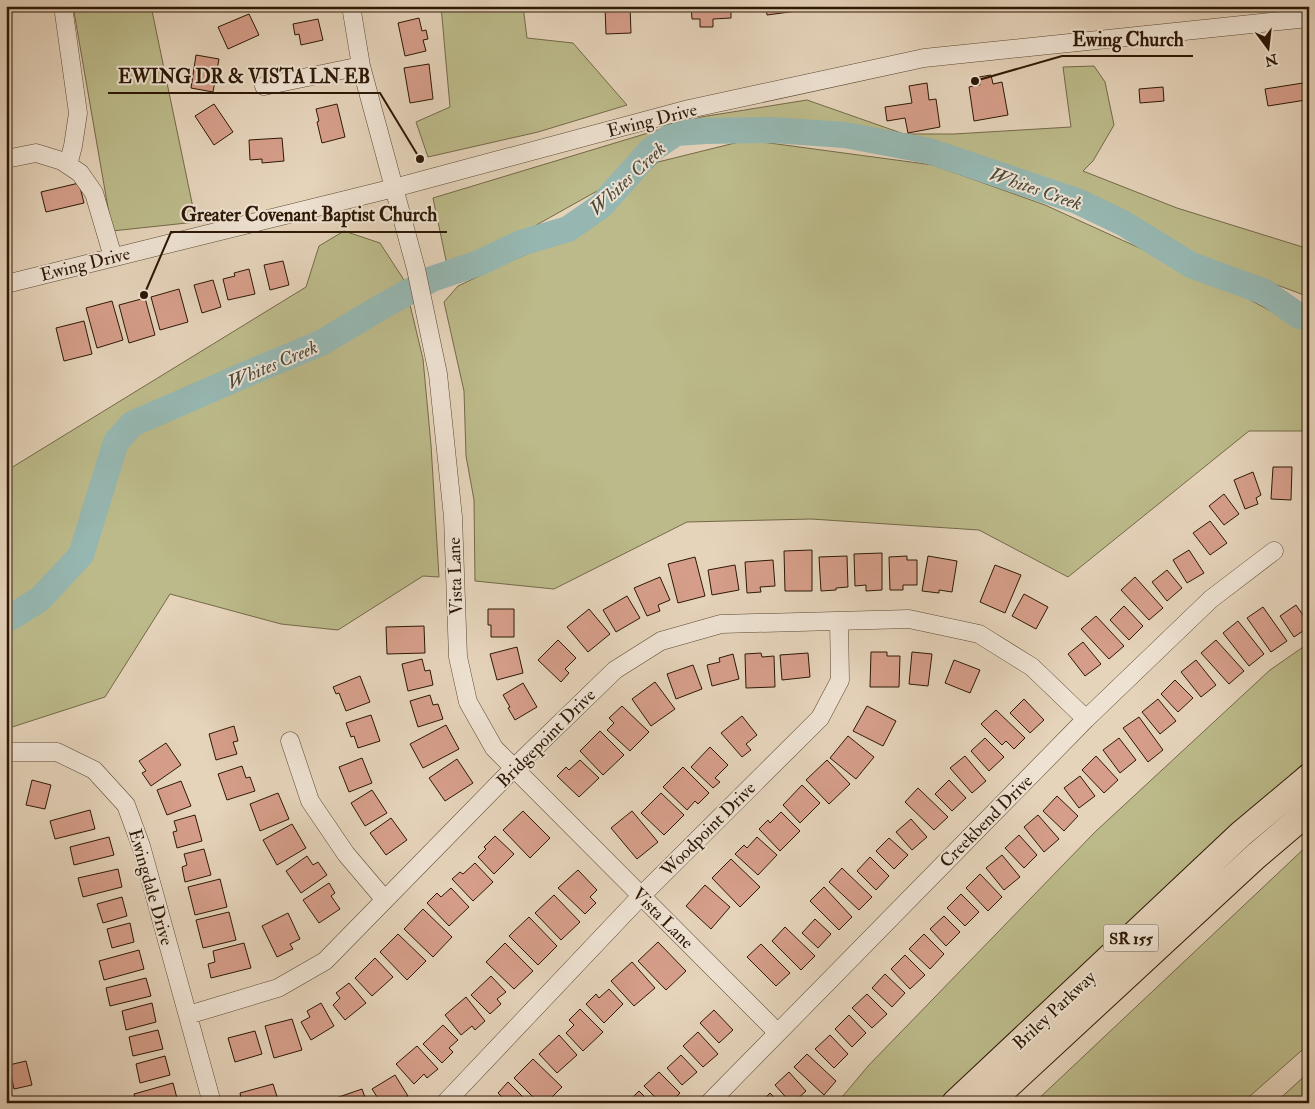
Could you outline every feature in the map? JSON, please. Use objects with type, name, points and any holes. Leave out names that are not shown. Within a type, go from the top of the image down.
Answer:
[{"type":"highway","name":"Briley Parkway","points":[[955,1103],[1241,834],[1309,776]]},
{"type":"highway","name":"Briley Parkway","points":[[989,1103],[1256,856],[1309,811]]},
{"type":"street","points":[[63,6],[78,113],[68,165]]},
{"type":"street","name":"Vista Lane","points":[[351,6],[361,66],[416,270],[438,374],[453,517],[458,657],[468,702],[494,748],[777,1032]]},
{"type":"street","name":"Ewing Drive","points":[[6,284],[394,188],[689,109],[924,58],[1309,18]]},
{"type":"street","points":[[264,86],[361,66]]},
{"type":"street","points":[[6,159],[36,153],[62,161],[80,173],[94,193],[113,257]]},
{"type":"street","name":"Creekbend Drive","points":[[709,1103],[1086,719],[1211,600],[1274,551]]},
{"type":"street","name":"Bridgepoint Drive","points":[[188,1015],[278,988],[325,961],[514,768],[616,670],[661,641],[721,624],[909,619],[978,634],[1032,666],[1086,719]]},
{"type":"street","name":"Woodpoint Drive","points":[[445,1103],[641,896],[820,718],[840,680],[839,621]]},
{"type":"street","points":[[290,741],[310,801],[346,854],[385,900]]},
{"type":"street","name":"Ewingdale Drive","points":[[6,752],[57,752],[94,770],[126,805],[141,846],[212,1103]]},
{"type":"shaded area","points":[[73,6],[151,6],[196,222],[112,231]]},
{"type":"shaded area","points":[[441,6],[523,6],[527,38],[573,43],[627,105],[538,132],[428,157],[416,122],[450,107]]},
{"type":"shaded area","points":[[1094,66],[1105,82],[1114,125],[1093,161],[1083,171],[1177,208],[1309,249],[1309,297],[1195,254],[1061,185],[923,143],[804,121],[706,122],[661,135],[606,186],[515,237],[447,265],[433,198],[701,117],[807,100],[904,134],[954,134],[1071,127],[1063,67]]},
{"type":"shaded area","points":[[747,140],[933,165],[1045,205],[1234,291],[1309,332],[1309,431],[1249,431],[1068,577],[979,530],[811,519],[687,522],[554,589],[475,581],[474,500],[466,456],[464,391],[444,302],[458,286],[513,260],[594,226],[658,162]]},
{"type":"shaded area","points":[[344,231],[380,243],[404,280],[423,359],[431,445],[439,577],[423,576],[338,630],[281,624],[170,594],[105,697],[6,729],[6,471],[306,287],[319,246]]},
{"type":"shaded area","points":[[1309,643],[1309,758],[940,1103],[837,1103],[869,1065],[1095,832],[1270,670]]},
{"type":"shaded area","points":[[1309,844],[1309,1044],[1242,1103],[1034,1103]]},
{"type":"shaded area","points":[[1309,1072],[1309,1090],[1296,1103],[1275,1103]]},
{"type":"building","points":[[605,6],[630,6],[631,33],[606,34]]},
{"type":"building","points":[[691,6],[731,6],[731,18],[713,19],[713,27],[700,27],[700,19],[692,19]]},
{"type":"building","points":[[766,6],[812,6],[812,9],[767,15]]},
{"type":"building","points":[[249,14],[259,35],[228,49],[218,27]]},
{"type":"building","points":[[419,18],[422,31],[426,30],[428,39],[423,40],[426,51],[405,56],[398,23]]},
{"type":"building","points":[[318,19],[323,40],[301,45],[299,34],[295,35],[293,24]]},
{"type":"building","points":[[196,55],[219,59],[213,92],[191,88]]},
{"type":"building","points":[[429,64],[433,99],[410,103],[404,68]]},
{"type":"building","points":[[991,75],[993,84],[1002,82],[1008,115],[974,121],[969,87],[980,85],[979,77]]},
{"type":"building","points":[[927,83],[929,100],[936,99],[940,127],[908,133],[905,118],[887,121],[885,107],[912,103],[909,86]]},
{"type":"building","points":[[1303,83],[1306,100],[1268,106],[1265,89]]},
{"type":"building","points":[[1163,87],[1164,101],[1140,103],[1139,89]]},
{"type":"building","points":[[214,104],[233,132],[214,145],[195,116]]},
{"type":"building","points":[[337,104],[345,137],[322,143],[316,109]]},
{"type":"building","points":[[282,138],[284,161],[262,163],[262,159],[250,160],[249,140]]},
{"type":"building","points":[[79,183],[84,203],[46,212],[41,192]]},
{"type":"building","points":[[283,261],[289,285],[270,290],[264,265]]},
{"type":"building","points":[[249,269],[255,294],[228,300],[223,279],[235,276],[234,273]]},
{"type":"building","points":[[213,280],[221,307],[202,313],[194,285]]},
{"type":"building","points":[[179,289],[188,322],[160,330],[151,297]]},
{"type":"building","points":[[145,298],[155,335],[129,343],[119,305]]},
{"type":"building","points":[[112,301],[123,340],[97,348],[86,308]]},
{"type":"building","points":[[84,321],[92,354],[64,361],[56,328]]},
{"type":"building","points":[[1273,467],[1292,467],[1291,500],[1271,499]]},
{"type":"building","points":[[1253,472],[1261,495],[1256,498],[1258,504],[1245,509],[1234,480]]},
{"type":"building","points":[[1224,494],[1239,514],[1224,525],[1209,506]]},
{"type":"building","points":[[1210,521],[1227,543],[1210,555],[1193,533]]},
{"type":"building","points":[[812,550],[812,591],[785,591],[784,551]]},
{"type":"building","points":[[1189,550],[1204,573],[1187,583],[1173,560]]},
{"type":"building","points":[[882,553],[882,590],[866,591],[866,585],[855,586],[854,554]]},
{"type":"building","points":[[847,556],[848,587],[821,591],[819,557]]},
{"type":"building","points":[[907,556],[907,560],[917,560],[917,585],[903,585],[903,590],[890,590],[889,557]]},
{"type":"building","points":[[928,556],[957,561],[952,592],[939,590],[939,593],[922,591]]},
{"type":"building","points":[[695,557],[705,596],[678,603],[668,564]]},
{"type":"building","points":[[773,560],[775,586],[760,587],[761,592],[747,593],[745,562]]},
{"type":"building","points":[[735,565],[739,590],[712,595],[708,570]]},
{"type":"building","points":[[995,565],[1021,575],[1005,613],[980,602]]},
{"type":"building","points":[[1167,570],[1182,588],[1167,601],[1152,582]]},
{"type":"building","points":[[660,577],[670,600],[658,605],[660,611],[647,616],[634,588]]},
{"type":"building","points":[[1135,577],[1163,608],[1149,620],[1121,590]]},
{"type":"building","points":[[1024,594],[1048,607],[1036,629],[1012,616]]},
{"type":"building","points":[[627,596],[640,618],[616,632],[603,610]]},
{"type":"building","points":[[1296,605],[1309,624],[1309,627],[1294,637],[1280,616]]},
{"type":"building","points":[[1124,606],[1143,626],[1129,640],[1110,620]]},
{"type":"building","points":[[1263,607],[1287,641],[1271,652],[1247,618]]},
{"type":"building","points":[[488,609],[514,609],[514,637],[491,637],[491,625],[488,625]]},
{"type":"building","points":[[589,609],[610,634],[588,652],[567,627]]},
{"type":"building","points":[[1096,616],[1124,646],[1109,659],[1081,629]]},
{"type":"building","points":[[1238,621],[1264,654],[1249,666],[1223,633]]},
{"type":"building","points":[[424,626],[425,653],[387,654],[386,627]]},
{"type":"building","points":[[558,640],[576,658],[565,669],[569,673],[561,682],[538,660]]},
{"type":"building","points":[[1216,640],[1244,671],[1229,684],[1201,653]]},
{"type":"building","points":[[1083,642],[1101,664],[1085,676],[1068,654]]},
{"type":"building","points":[[517,647],[523,673],[497,680],[490,654]]},
{"type":"building","points":[[871,652],[887,652],[887,656],[900,656],[899,687],[870,687]]},
{"type":"building","points":[[912,652],[932,654],[928,686],[909,684]]},
{"type":"building","points":[[761,653],[762,657],[774,656],[775,687],[746,688],[745,654]]},
{"type":"building","points":[[808,653],[810,677],[782,680],[780,655]]},
{"type":"building","points":[[733,654],[739,679],[712,686],[707,665],[720,662],[719,658]]},
{"type":"building","points":[[422,659],[425,671],[430,670],[433,685],[408,691],[402,664]]},
{"type":"building","points":[[954,660],[980,670],[970,693],[945,683]]},
{"type":"building","points":[[1196,660],[1216,685],[1201,697],[1181,672]]},
{"type":"building","points":[[693,665],[702,689],[676,699],[667,674]]},
{"type":"building","points":[[360,676],[370,702],[346,711],[339,693],[336,694],[333,687]]},
{"type":"building","points":[[1175,680],[1193,698],[1178,712],[1161,694]]},
{"type":"building","points":[[655,682],[675,709],[651,726],[632,699]]},
{"type":"building","points":[[523,683],[537,707],[515,720],[503,695]]},
{"type":"building","points":[[430,695],[433,705],[438,704],[443,719],[418,727],[410,701]]},
{"type":"building","points":[[1024,699],[1044,720],[1030,733],[1010,713]]},
{"type":"building","points":[[1158,699],[1176,721],[1160,734],[1142,712]]},
{"type":"building","points":[[622,706],[649,732],[630,751],[607,730],[614,723],[609,718]]},
{"type":"building","points":[[867,706],[896,721],[883,746],[853,731]]},
{"type":"building","points":[[996,710],[1025,738],[1014,749],[1006,741],[1002,745],[981,724]]},
{"type":"building","points":[[371,715],[380,741],[358,748],[354,736],[351,737],[346,723]]},
{"type":"building","points":[[742,716],[757,735],[746,744],[751,750],[742,757],[721,733]]},
{"type":"building","points":[[1139,717],[1163,750],[1148,762],[1123,728]]},
{"type":"building","points":[[446,725],[459,749],[423,768],[410,744]]},
{"type":"building","points":[[234,726],[238,741],[233,742],[237,754],[216,760],[209,734]]},
{"type":"building","points":[[600,731],[624,755],[603,775],[580,751]]},
{"type":"building","points":[[848,736],[874,757],[856,779],[830,758]]},
{"type":"building","points":[[985,738],[1004,757],[989,771],[971,751]]},
{"type":"building","points":[[1119,738],[1136,760],[1120,773],[1103,750]]},
{"type":"building","points":[[166,743],[181,765],[151,786],[142,773],[146,771],[139,761]]},
{"type":"building","points":[[710,747],[728,765],[715,778],[720,782],[713,788],[691,767]]},
{"type":"building","points":[[965,756],[986,781],[972,793],[950,768]]},
{"type":"building","points":[[1096,756],[1118,780],[1104,793],[1082,770]]},
{"type":"building","points":[[362,758],[372,783],[349,792],[339,767]]},
{"type":"building","points":[[457,759],[473,783],[445,801],[429,778]]},
{"type":"building","points":[[580,760],[599,778],[579,797],[557,776],[566,767],[569,770]]},
{"type":"building","points":[[827,760],[850,784],[829,804],[806,780]]},
{"type":"building","points":[[242,766],[246,778],[250,777],[255,791],[227,800],[218,774]]},
{"type":"building","points":[[683,767],[709,793],[698,804],[695,801],[687,810],[663,787]]},
{"type":"building","points":[[1080,776],[1095,796],[1079,808],[1064,788]]},
{"type":"building","points":[[32,780],[51,785],[45,809],[26,805]]},
{"type":"building","points":[[949,780],[966,798],[952,811],[935,794]]},
{"type":"building","points":[[181,781],[191,806],[167,815],[157,790]]},
{"type":"building","points":[[802,785],[820,803],[800,823],[783,805]]},
{"type":"building","points":[[918,788],[948,817],[934,830],[905,802]]},
{"type":"building","points":[[372,790],[387,813],[365,826],[351,803]]},
{"type":"building","points":[[278,793],[289,819],[260,831],[250,804]]},
{"type":"building","points":[[661,793],[684,815],[664,835],[641,813]]},
{"type":"building","points":[[1057,796],[1078,816],[1064,831],[1043,811]]},
{"type":"building","points":[[90,810],[95,829],[55,839],[50,821]]},
{"type":"building","points":[[523,811],[550,838],[530,858],[503,830]]},
{"type":"building","points":[[632,811],[658,842],[637,859],[611,828]]},
{"type":"building","points":[[781,812],[800,831],[780,851],[759,829],[768,820],[770,823]]},
{"type":"building","points":[[195,815],[202,841],[177,848],[173,832],[177,831],[174,821]]},
{"type":"building","points":[[1038,815],[1059,839],[1044,852],[1024,827]]},
{"type":"building","points":[[391,818],[407,840],[386,855],[370,833]]},
{"type":"building","points":[[911,819],[927,837],[912,850],[896,832]]},
{"type":"building","points":[[292,824],[306,848],[277,865],[263,840]]},
{"type":"building","points":[[1019,835],[1037,855],[1024,868],[1005,848]]},
{"type":"building","points":[[495,836],[514,854],[494,874],[478,857],[486,849],[484,847]]},
{"type":"building","points":[[109,837],[114,855],[74,865],[70,847]]},
{"type":"building","points":[[757,837],[777,855],[758,875],[735,854],[744,845],[747,848]]},
{"type":"building","points":[[889,838],[908,855],[894,869],[876,851]]},
{"type":"building","points":[[204,849],[211,875],[185,882],[182,867],[187,865],[184,854]]},
{"type":"building","points":[[1002,855],[1020,877],[1004,890],[986,868]]},
{"type":"building","points":[[307,856],[313,865],[318,862],[327,875],[301,893],[286,871]]},
{"type":"building","points":[[870,857],[889,876],[876,890],[857,871]]},
{"type":"building","points":[[731,859],[760,887],[740,907],[712,878]]},
{"type":"building","points":[[475,863],[493,882],[473,901],[452,879],[460,872],[463,874]]},
{"type":"building","points":[[842,868],[872,897],[859,910],[829,882]]},
{"type":"building","points":[[118,869],[122,887],[83,897],[78,878]]},
{"type":"building","points":[[578,870],[597,890],[590,897],[596,903],[585,914],[558,888]]},
{"type":"building","points":[[980,874],[1002,897],[988,911],[966,888]]},
{"type":"building","points":[[220,879],[227,907],[195,915],[188,887]]},
{"type":"building","points":[[329,883],[335,893],[331,896],[340,909],[319,923],[303,900]]},
{"type":"building","points":[[705,885],[730,907],[711,929],[686,906]]},
{"type":"building","points":[[824,887],[852,917],[839,930],[810,901]]},
{"type":"building","points":[[451,888],[469,907],[449,926],[427,903],[437,893],[441,897]]},
{"type":"building","points":[[961,894],[979,912],[965,926],[947,908]]},
{"type":"building","points":[[554,895],[580,922],[561,940],[535,913]]},
{"type":"building","points":[[122,897],[127,916],[103,923],[97,904]]},
{"type":"building","points":[[423,909],[452,937],[433,957],[404,929]]},
{"type":"building","points":[[229,912],[236,940],[203,948],[196,920]]},
{"type":"building","points":[[288,913],[300,939],[290,944],[293,949],[277,957],[262,926]]},
{"type":"building","points":[[944,916],[960,932],[946,946],[930,929]]},
{"type":"building","points":[[529,917],[557,946],[538,965],[509,936]]},
{"type":"building","points":[[815,919],[831,934],[818,948],[802,933]]},
{"type":"building","points":[[130,923],[134,942],[112,948],[107,929]]},
{"type":"building","points":[[785,927],[815,956],[801,970],[772,941]]},
{"type":"building","points":[[398,934],[426,961],[407,980],[380,952]]},
{"type":"building","points":[[924,934],[944,954],[930,969],[909,949]]},
{"type":"building","points":[[658,942],[686,971],[666,990],[638,961]]},
{"type":"building","points":[[244,943],[251,968],[211,978],[208,964],[215,962],[213,951]]},
{"type":"building","points":[[505,943],[533,971],[514,989],[486,962]]},
{"type":"building","points":[[761,944],[790,973],[776,986],[747,957]]},
{"type":"building","points":[[139,950],[144,969],[104,980],[99,961]]},
{"type":"building","points":[[905,955],[925,975],[910,989],[891,969]]},
{"type":"building","points":[[375,958],[393,977],[372,996],[355,978]]},
{"type":"building","points":[[632,962],[655,988],[634,1006],[611,981]]},
{"type":"building","points":[[885,974],[905,993],[892,1007],[872,988]]},
{"type":"building","points":[[491,976],[506,992],[497,999],[501,1004],[490,1014],[471,995]]},
{"type":"building","points":[[146,978],[151,996],[110,1006],[106,988]]},
{"type":"building","points":[[349,983],[366,1003],[345,1020],[333,1005],[340,998],[336,993]]},
{"type":"building","points":[[609,989],[623,1004],[604,1023],[586,1004],[596,994],[599,998]]},
{"type":"building","points":[[867,994],[887,1014],[872,1028],[852,1008]]},
{"type":"building","points":[[466,997],[485,1021],[475,1030],[472,1026],[461,1035],[445,1015]]},
{"type":"building","points":[[152,1003],[156,1022],[126,1030],[122,1011]]},
{"type":"building","points":[[321,1003],[334,1026],[311,1040],[301,1022],[310,1017],[307,1011]]},
{"type":"building","points":[[580,1009],[603,1032],[583,1051],[566,1033],[574,1025],[569,1020]]},
{"type":"building","points":[[714,1010],[733,1030],[719,1043],[700,1023]]},
{"type":"building","points":[[849,1015],[866,1033],[852,1047],[835,1029]]},
{"type":"building","points":[[292,1019],[302,1050],[274,1058],[265,1026]]},
{"type":"building","points":[[443,1025],[458,1040],[449,1048],[453,1052],[442,1063],[423,1044]]},
{"type":"building","points":[[158,1030],[163,1049],[133,1056],[129,1037]]},
{"type":"building","points":[[255,1031],[262,1054],[235,1062],[228,1038]]},
{"type":"building","points":[[698,1032],[718,1054],[703,1067],[683,1046]]},
{"type":"building","points":[[559,1035],[577,1055],[557,1073],[539,1054]]},
{"type":"building","points":[[830,1035],[848,1054],[834,1068],[815,1049]]},
{"type":"building","points":[[417,1046],[438,1069],[427,1078],[424,1074],[414,1084],[396,1064]]},
{"type":"building","points":[[807,1054],[836,1081],[824,1095],[794,1067]]},
{"type":"building","points":[[681,1055],[697,1072],[682,1085],[667,1068]]},
{"type":"building","points":[[165,1056],[170,1075],[140,1083],[136,1064]]},
{"type":"building","points":[[533,1059],[562,1087],[546,1103],[539,1103],[514,1078]]},
{"type":"building","points":[[26,1061],[32,1085],[14,1089],[9,1065]]},
{"type":"building","points":[[659,1072],[680,1093],[673,1100],[670,1097],[661,1103],[644,1086]]},
{"type":"building","points":[[789,1072],[806,1091],[793,1103],[775,1085]]},
{"type":"building","points":[[395,1075],[408,1096],[398,1103],[394,1101],[391,1103],[381,1103],[372,1089]]},
{"type":"building","points":[[508,1082],[529,1103],[497,1103],[502,1097],[498,1093]]},
{"type":"building","points":[[173,1083],[178,1102],[136,1103],[134,1094]]},
{"type":"building","points":[[273,1084],[279,1103],[242,1103],[240,1093]]},
{"type":"building","points":[[362,1089],[367,1103],[337,1103],[336,1098]]},
{"type":"building","points":[[639,1091],[651,1103],[627,1103]]},
{"type":"building","points":[[770,1093],[780,1103],[760,1103]]},
{"type":"waterway","name":"Whites Creek","points":[[6,618],[10,618],[40,599],[81,555],[116,442],[132,424],[321,343],[432,279],[479,263],[521,243],[568,229],[601,206],[651,150],[676,133],[772,130],[845,135],[929,151],[1077,201],[1123,223],[1191,265],[1265,292],[1299,316],[1309,317]]},
{"type":"place","name":"Ewing Church","points":[[975,81]]},
{"type":"place","name":"EWING DR & VISTA LN EB","points":[[420,159]]},
{"type":"place","name":"Greater Covenant Baptist Church","points":[[144,295]]}]
